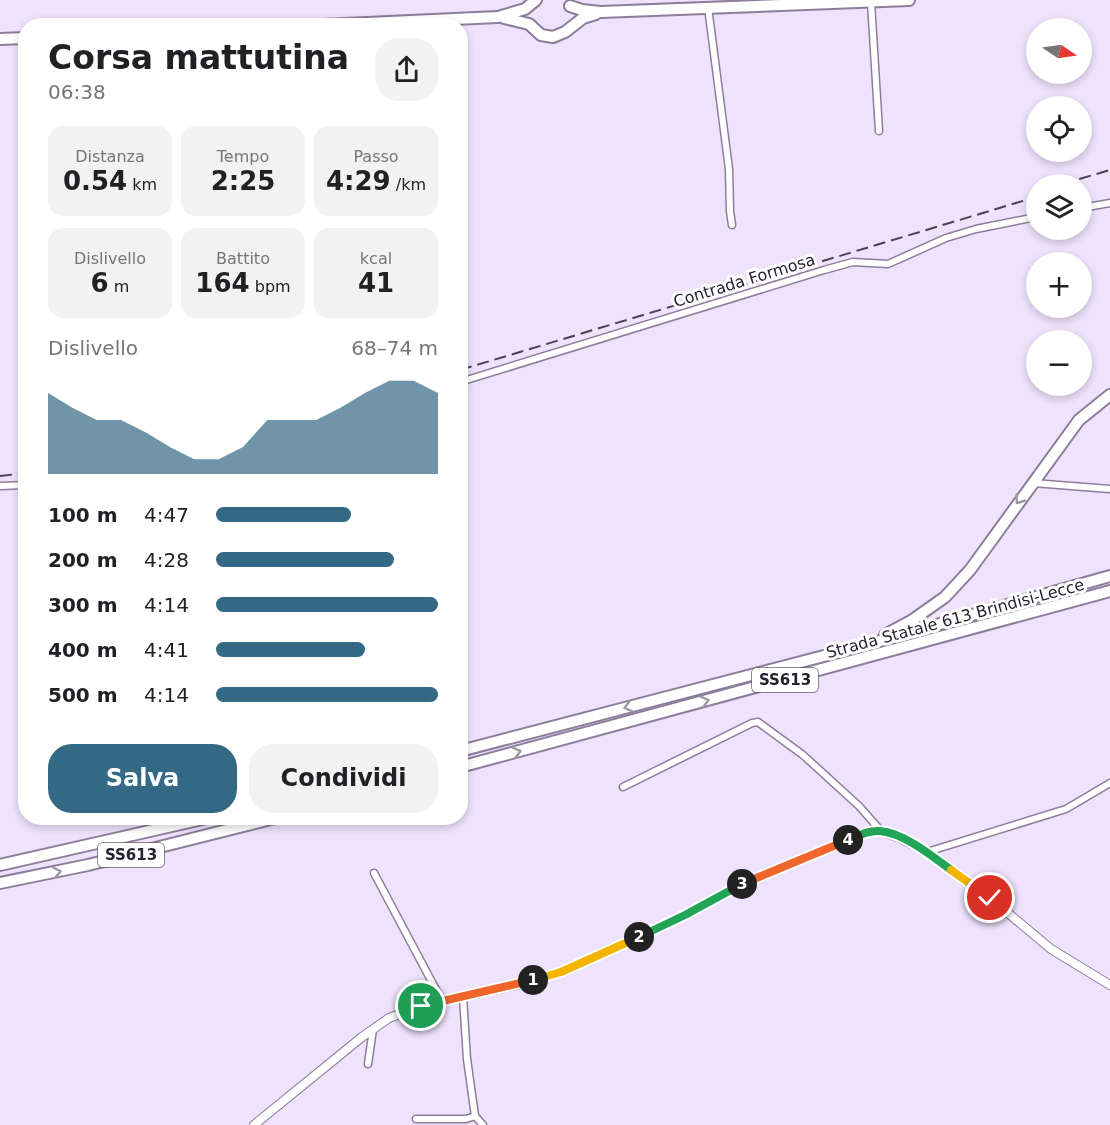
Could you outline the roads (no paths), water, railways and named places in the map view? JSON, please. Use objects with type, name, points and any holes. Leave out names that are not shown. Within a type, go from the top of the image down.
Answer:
[{"type":"main road","points":[[568,3],[582,10],[601,12],[909,0]]},
{"type":"main road","points":[[498,17],[525,9],[535,1]]},
{"type":"main road","points":[[532,26],[529,15],[535,1]]},
{"type":"main road","points":[[568,3],[573,17],[569,28]]},
{"type":"main road","points":[[468,18],[498,17],[521,21],[532,26],[541,35],[553,37],[565,32],[583,18],[601,12]]},
{"type":"main road","points":[[0,39],[18,38]]},
{"type":"main road","points":[[866,645],[911,621],[945,597],[969,570],[1079,420],[1110,396]]},
{"type":"main road","name":"Strada Statale 613 Brindisi-Lecce","points":[[468,749],[866,645],[1110,576]]},
{"type":"main road","name":"Strada Statale 613 Brindisi-Lecce","points":[[468,765],[1110,593]]},
{"type":"main road","name":"SS613","points":[[0,865],[176,825]]},
{"type":"main road","name":"SS613","points":[[0,883],[88,866],[247,825]]},
{"type":"street","points":[[871,2],[879,131]]},
{"type":"street","points":[[708,7],[729,169],[732,225]]},
{"type":"street","points":[[1092,206],[1110,203]]},
{"type":"street","name":"Contrada Formosa","points":[[468,380],[824,270],[853,262],[888,264],[946,238],[976,229],[1026,219]]},
{"type":"street","points":[[1032,483],[1110,489]]},
{"type":"street","points":[[0,486],[18,485]]},
{"type":"street","points":[[623,787],[758,722],[803,754],[859,806],[881,831]]},
{"type":"street","points":[[927,852],[1066,809],[1110,783]]},
{"type":"street","points":[[254,1125],[389,1018],[406,1010],[521,984],[561,972],[685,915],[778,868],[867,832],[881,831],[927,852],[990,898],[1051,949],[1110,985]]},
{"type":"street","points":[[374,873],[442,1001]]},
{"type":"street","points":[[463,997],[467,1059],[475,1116],[483,1125]]},
{"type":"street","points":[[368,1064],[373,1029]]},
{"type":"street","points":[[416,1119],[466,1119],[475,1116]]},
{"type":"railway","points":[[1092,175],[1110,170]]},
{"type":"railway","points":[[468,368],[1026,200]]},
{"type":"railway","points":[[0,476],[18,474]]}]
